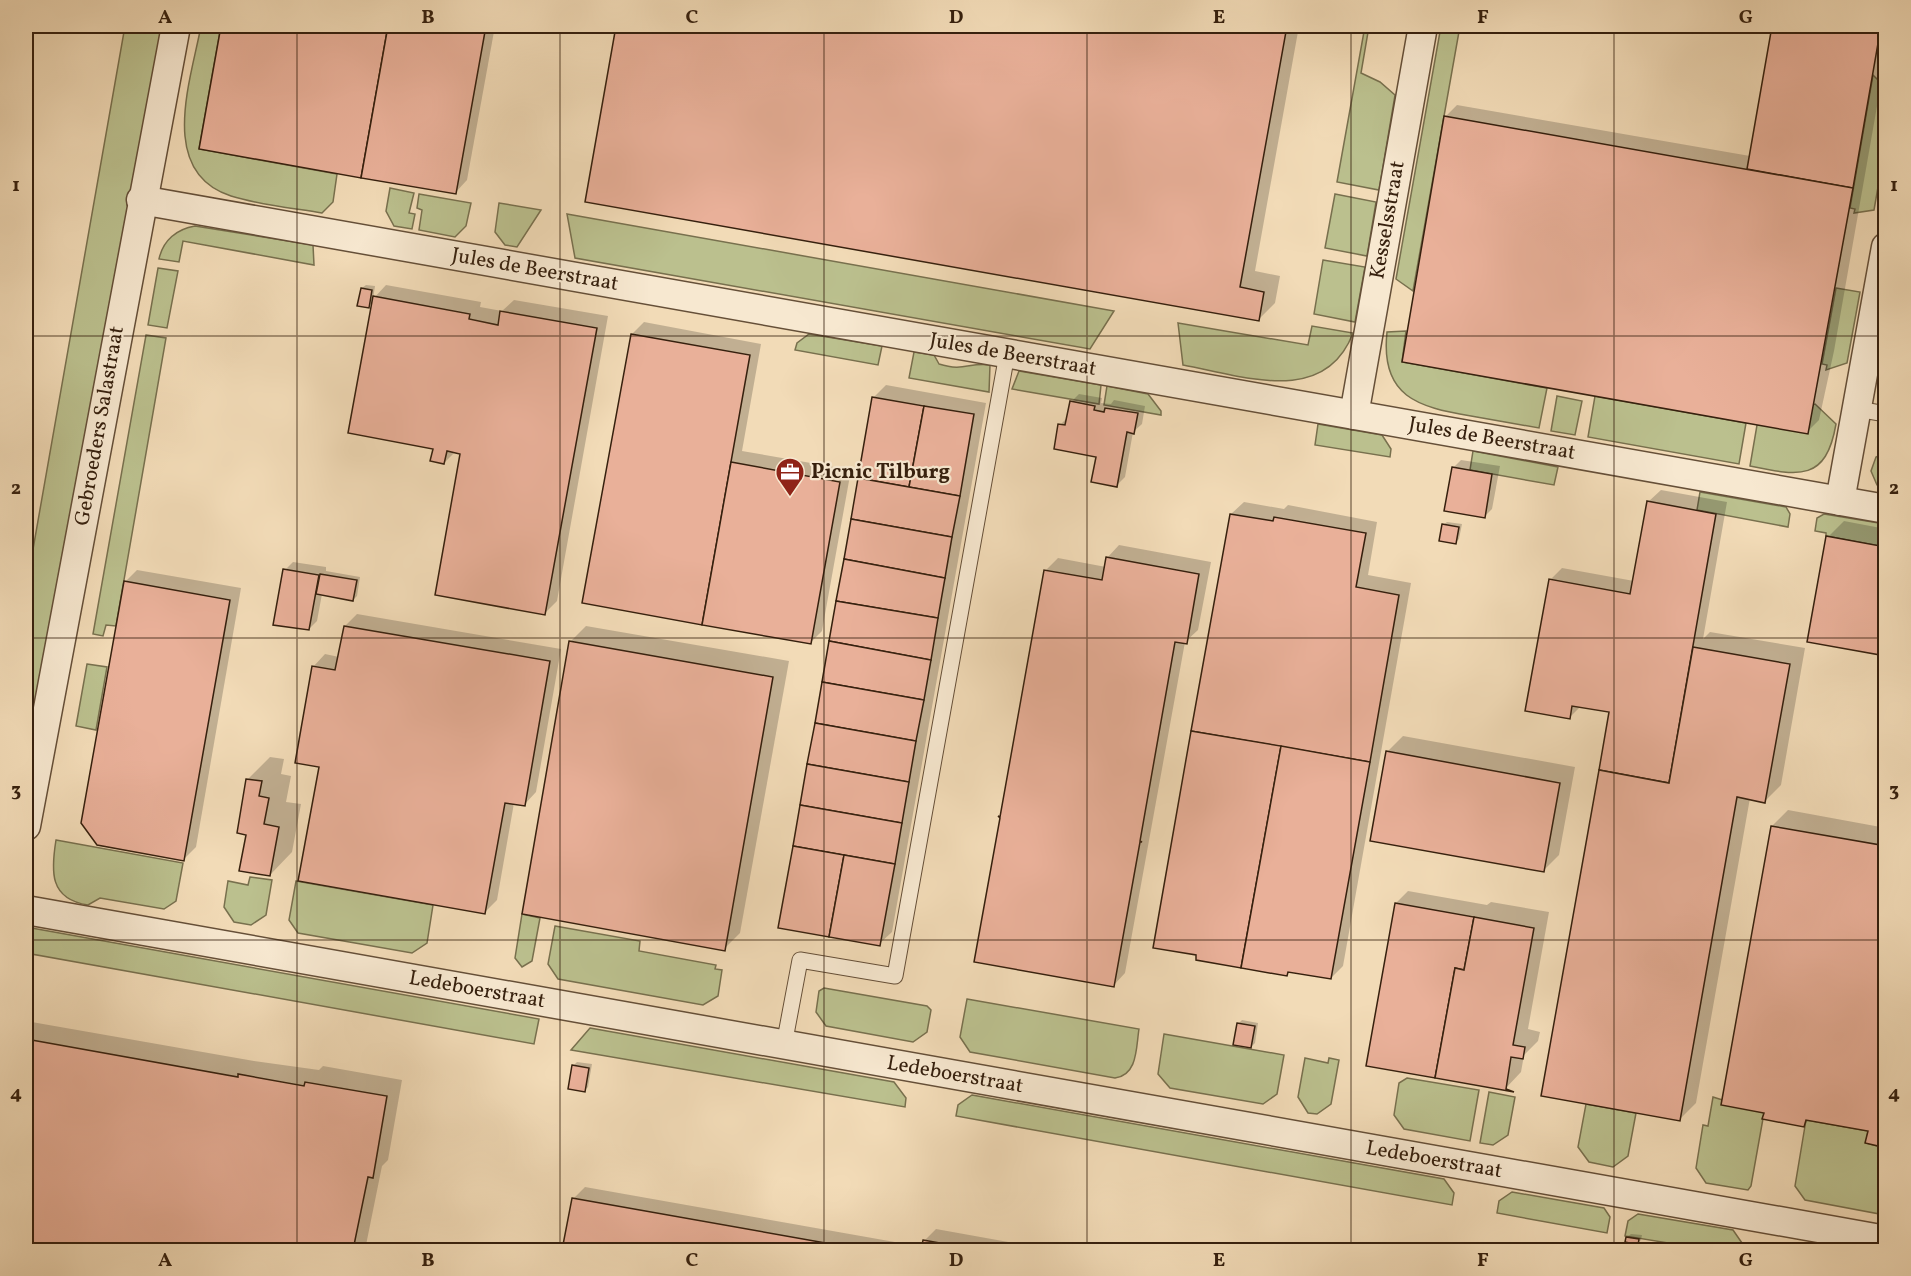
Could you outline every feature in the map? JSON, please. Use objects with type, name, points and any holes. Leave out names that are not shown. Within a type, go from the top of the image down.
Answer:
[{"type":"street","name":"Gebroeders Salastraat","points":[[26,826],[141,201],[176,26]]},
{"type":"street","name":"Kesselsstraat","points":[[1354,415],[1423,26]]},
{"type":"street","name":"Jules de Beerstraat","points":[[141,201],[1886,509]]},
{"type":"street","points":[[1840,501],[1882,290],[1886,247]]},
{"type":"street","name":"Ledeboerstraat","points":[[26,910],[1886,1240]]},
{"type":"lane","points":[[784,1045],[800,960],[895,976],[1007,354]]},
{"type":"lane","points":[[1857,409],[1886,414]]},
{"type":"green space","points":[[125,26],[167,26],[26,825],[26,589]]},
{"type":"green space","points":[[201,26],[221,26],[199,149],[337,174],[333,202],[322,213],[231,196],[208,184],[194,167],[186,146],[184,122],[191,72]]},
{"type":"green space","points":[[1365,26],[1389,26],[1368,32],[1361,73],[1380,82],[1395,95],[1379,190],[1337,182]]},
{"type":"green space","points":[[1441,26],[1460,26],[1413,291],[1396,279]]},
{"type":"green space","points":[[1873,75],[1885,87],[1885,147],[1874,210],[1854,213],[1855,209],[1850,208]]},
{"type":"green space","points":[[390,188],[414,193],[409,213],[415,214],[412,229],[394,226],[386,211]]},
{"type":"green space","points":[[419,194],[471,203],[466,226],[455,237],[419,230],[422,210],[417,208]]},
{"type":"green space","points":[[1335,194],[1376,202],[1367,256],[1325,248]]},
{"type":"green space","points":[[499,203],[541,210],[517,247],[505,245],[495,232]]},
{"type":"green space","points":[[567,214],[1114,311],[1090,349],[575,258]]},
{"type":"green space","points":[[195,226],[313,245],[314,265],[183,241],[179,262],[159,259],[164,246],[172,236]]},
{"type":"green space","points":[[1323,260],[1365,267],[1355,322],[1314,314]]},
{"type":"green space","points":[[158,268],[178,271],[167,328],[148,325]]},
{"type":"green space","points":[[1836,288],[1860,292],[1847,363],[1826,370],[1827,365],[1822,364]]},
{"type":"green space","points":[[1178,323],[1308,345],[1312,326],[1353,333],[1340,356],[1323,371],[1302,379],[1280,381],[1255,379],[1183,365]]},
{"type":"green space","points":[[1406,331],[1402,362],[1547,388],[1539,428],[1435,408],[1419,403],[1406,395],[1397,385],[1390,371],[1386,354],[1387,332]]},
{"type":"green space","points":[[809,334],[882,346],[878,365],[795,350],[797,343]]},
{"type":"green space","points":[[146,335],[166,338],[116,626],[106,625],[103,636],[93,634]]},
{"type":"green space","points":[[1885,341],[1885,393],[1881,388],[1879,376]]},
{"type":"green space","points":[[914,352],[934,355],[939,364],[948,366],[990,365],[989,392],[909,378]]},
{"type":"green space","points":[[1019,371],[1101,385],[1099,404],[1012,389]]},
{"type":"green space","points":[[1107,386],[1148,394],[1161,411],[1161,415],[1104,405]]},
{"type":"green space","points":[[1557,396],[1582,401],[1575,435],[1551,431]]},
{"type":"green space","points":[[1595,396],[1746,423],[1739,464],[1588,437]]},
{"type":"green space","points":[[1815,404],[1836,424],[1825,456],[1817,465],[1808,470],[1796,472],[1750,466],[1757,425]]},
{"type":"green space","points":[[1318,424],[1382,435],[1391,449],[1390,457],[1315,445]]},
{"type":"green space","points":[[1473,451],[1558,467],[1554,485],[1470,470]]},
{"type":"green space","points":[[1886,453],[1885,489],[1877,485],[1871,471],[1876,457]]},
{"type":"green space","points":[[1700,492],[1786,507],[1790,514],[1788,527],[1697,510]]},
{"type":"green space","points":[[1824,514],[1885,524],[1885,547],[1826,536],[1826,533],[1815,531],[1817,518]]},
{"type":"green space","points":[[87,664],[107,667],[96,730],[76,726]]},
{"type":"green space","points":[[56,840],[183,863],[176,901],[164,909],[100,898],[88,905],[75,902],[59,890],[55,882],[53,862]]},
{"type":"green space","points":[[250,877],[272,880],[266,915],[251,925],[234,922],[224,907],[228,881],[248,885]]},
{"type":"green space","points":[[296,881],[433,905],[427,943],[412,953],[298,933],[289,920]]},
{"type":"green space","points":[[522,914],[540,918],[532,961],[522,967],[515,958]]},
{"type":"green space","points":[[555,926],[640,941],[639,951],[716,965],[715,969],[722,970],[718,996],[703,1005],[558,979],[548,964]]},
{"type":"green space","points":[[26,927],[539,1019],[534,1044],[26,953]]},
{"type":"green space","points":[[824,988],[927,1006],[931,1010],[927,1032],[913,1042],[826,1026],[816,1012],[819,991]]},
{"type":"green space","points":[[967,999],[1139,1029],[1132,1066],[1123,1076],[1115,1078],[970,1052],[960,1037]]},
{"type":"green space","points":[[590,1028],[894,1082],[906,1098],[905,1107],[571,1050]]},
{"type":"green space","points":[[1164,1034],[1284,1055],[1277,1094],[1263,1104],[1170,1088],[1158,1074]]},
{"type":"green space","points":[[1305,1058],[1328,1063],[1329,1058],[1339,1060],[1331,1104],[1317,1114],[1308,1113],[1298,1097]]},
{"type":"green space","points":[[1407,1078],[1479,1090],[1470,1141],[1404,1129],[1394,1115],[1399,1083]]},
{"type":"green space","points":[[1489,1092],[1515,1097],[1508,1135],[1493,1145],[1480,1143]]},
{"type":"green space","points":[[972,1095],[1444,1179],[1454,1193],[1452,1205],[956,1116],[958,1105]]},
{"type":"green space","points":[[1713,1097],[1764,1113],[1751,1186],[1748,1190],[1706,1183],[1696,1168],[1703,1125],[1708,1126]]},
{"type":"green space","points":[[1586,1104],[1636,1113],[1628,1156],[1613,1167],[1589,1162],[1578,1147]]},
{"type":"green space","points":[[1806,1120],[1868,1131],[1866,1143],[1878,1146],[1881,1133],[1885,1134],[1885,1215],[1805,1200],[1795,1186]]},
{"type":"green space","points":[[1512,1192],[1604,1208],[1610,1217],[1607,1233],[1497,1213],[1499,1201]]},
{"type":"green space","points":[[1638,1214],[1733,1230],[1742,1243],[1741,1250],[1711,1250],[1625,1236],[1628,1221]]},
{"type":"building","points":[[221,26],[388,26],[361,178],[199,149]]},
{"type":"building","points":[[388,26],[486,26],[456,194],[361,178]]},
{"type":"building","points":[[616,26],[1287,26],[1240,287],[1264,292],[1259,321],[585,202]]},
{"type":"building","points":[[1772,26],[1881,26],[1853,188],[1747,169]]},
{"type":"building","points":[[1444,116],[1853,188],[1808,434],[1402,362]]},
{"type":"building","points":[[361,288],[372,290],[369,308],[357,306]]},
{"type":"building","points":[[373,296],[470,314],[469,319],[498,325],[500,311],[597,328],[545,615],[435,595],[460,454],[447,451],[444,464],[430,461],[433,449],[348,433]]},
{"type":"building","points":[[631,334],[750,355],[702,625],[582,603]]},
{"type":"building","points":[[872,397],[924,406],[909,487],[858,478]]},
{"type":"building","points":[[1070,401],[1095,406],[1094,410],[1104,412],[1105,408],[1138,413],[1134,434],[1127,432],[1117,487],[1091,482],[1096,457],[1054,449],[1058,424],[1065,425]]},
{"type":"building","points":[[924,406],[974,414],[960,496],[909,487]]},
{"type":"building","points":[[731,462],[840,482],[811,644],[702,625]]},
{"type":"building","points":[[1452,467],[1492,474],[1485,518],[1444,511]]},
{"type":"building","points":[[858,478],[960,496],[952,537],[851,519]]},
{"type":"building","points":[[1647,501],[1716,514],[1669,783],[1599,770],[1609,712],[1572,706],[1570,719],[1525,711],[1549,579],[1630,594]]},
{"type":"building","points":[[1230,514],[1273,521],[1274,517],[1366,533],[1356,587],[1399,595],[1370,762],[1191,731]]},
{"type":"building","points":[[851,519],[952,537],[945,578],[844,559]]},
{"type":"building","points":[[1442,524],[1459,527],[1456,544],[1439,541]]},
{"type":"building","points":[[1826,536],[1886,547],[1886,656],[1807,642]]},
{"type":"building","points":[[1106,557],[1199,574],[1187,644],[1175,642],[1140,841],[1142,842],[1140,842],[1114,987],[974,962],[1000,818],[998,816],[1000,817],[1044,570],[1102,580]]},
{"type":"building","points":[[844,559],[945,578],[938,618],[836,601]]},
{"type":"building","points":[[283,569],[319,575],[309,630],[273,625]]},
{"type":"building","points":[[320,574],[357,580],[353,601],[316,594]]},
{"type":"building","points":[[124,581],[230,600],[184,861],[97,845],[81,823]]},
{"type":"building","points":[[836,601],[938,618],[931,660],[829,641]]},
{"type":"building","points":[[344,626],[550,661],[525,806],[505,803],[485,914],[298,881],[319,767],[295,763],[312,666],[335,670]]},
{"type":"building","points":[[569,641],[773,677],[725,951],[522,914]]},
{"type":"building","points":[[829,641],[931,660],[924,700],[822,682]]},
{"type":"building","points":[[1693,647],[1790,664],[1765,803],[1737,797],[1680,1121],[1541,1096],[1599,770],[1669,783]]},
{"type":"building","points":[[822,682],[924,700],[916,741],[815,723]]},
{"type":"building","points":[[815,723],[916,741],[909,782],[807,764]]},
{"type":"building","points":[[1191,731],[1281,746],[1241,968],[1196,960],[1196,955],[1153,948]]},
{"type":"building","points":[[1281,746],[1370,762],[1331,979],[1288,972],[1287,976],[1241,968]]},
{"type":"building","points":[[1386,751],[1560,783],[1544,872],[1370,841]]},
{"type":"building","points":[[807,764],[909,782],[902,823],[800,805]]},
{"type":"building","points":[[246,779],[262,781],[259,796],[269,798],[264,824],[279,827],[270,876],[239,871],[246,835],[237,833]]},
{"type":"building","points":[[800,805],[902,823],[895,864],[793,846]]},
{"type":"building","points":[[1771,826],[1886,846],[1886,1134],[1881,1133],[1878,1146],[1865,1143],[1868,1131],[1806,1120],[1804,1127],[1762,1119],[1764,1113],[1721,1105]]},
{"type":"building","points":[[793,846],[844,855],[829,937],[778,928]]},
{"type":"building","points":[[844,855],[895,864],[880,946],[829,937]]},
{"type":"building","points":[[1395,903],[1474,917],[1464,970],[1455,968],[1435,1078],[1366,1066]]},
{"type":"building","points":[[1474,917],[1534,928],[1513,1045],[1525,1047],[1523,1059],[1511,1057],[1506,1089],[1514,1092],[1435,1078],[1455,968],[1464,970]]},
{"type":"building","points":[[1237,1023],[1255,1026],[1251,1048],[1233,1045]]},
{"type":"building","points":[[26,1039],[238,1077],[238,1074],[304,1086],[305,1082],[387,1096],[373,1178],[368,1177],[353,1250],[26,1250]]},
{"type":"building","points":[[572,1065],[589,1068],[585,1092],[568,1089]]},
{"type":"building","points":[[572,1198],[865,1250],[562,1250]]},
{"type":"building","points":[[1626,1237],[1639,1239],[1638,1245],[1625,1242]]},
{"type":"building","points":[[923,1240],[979,1250],[921,1250]]},
{"type":"place","name":"Picnic Tilburg","points":[[790,498]]}]
